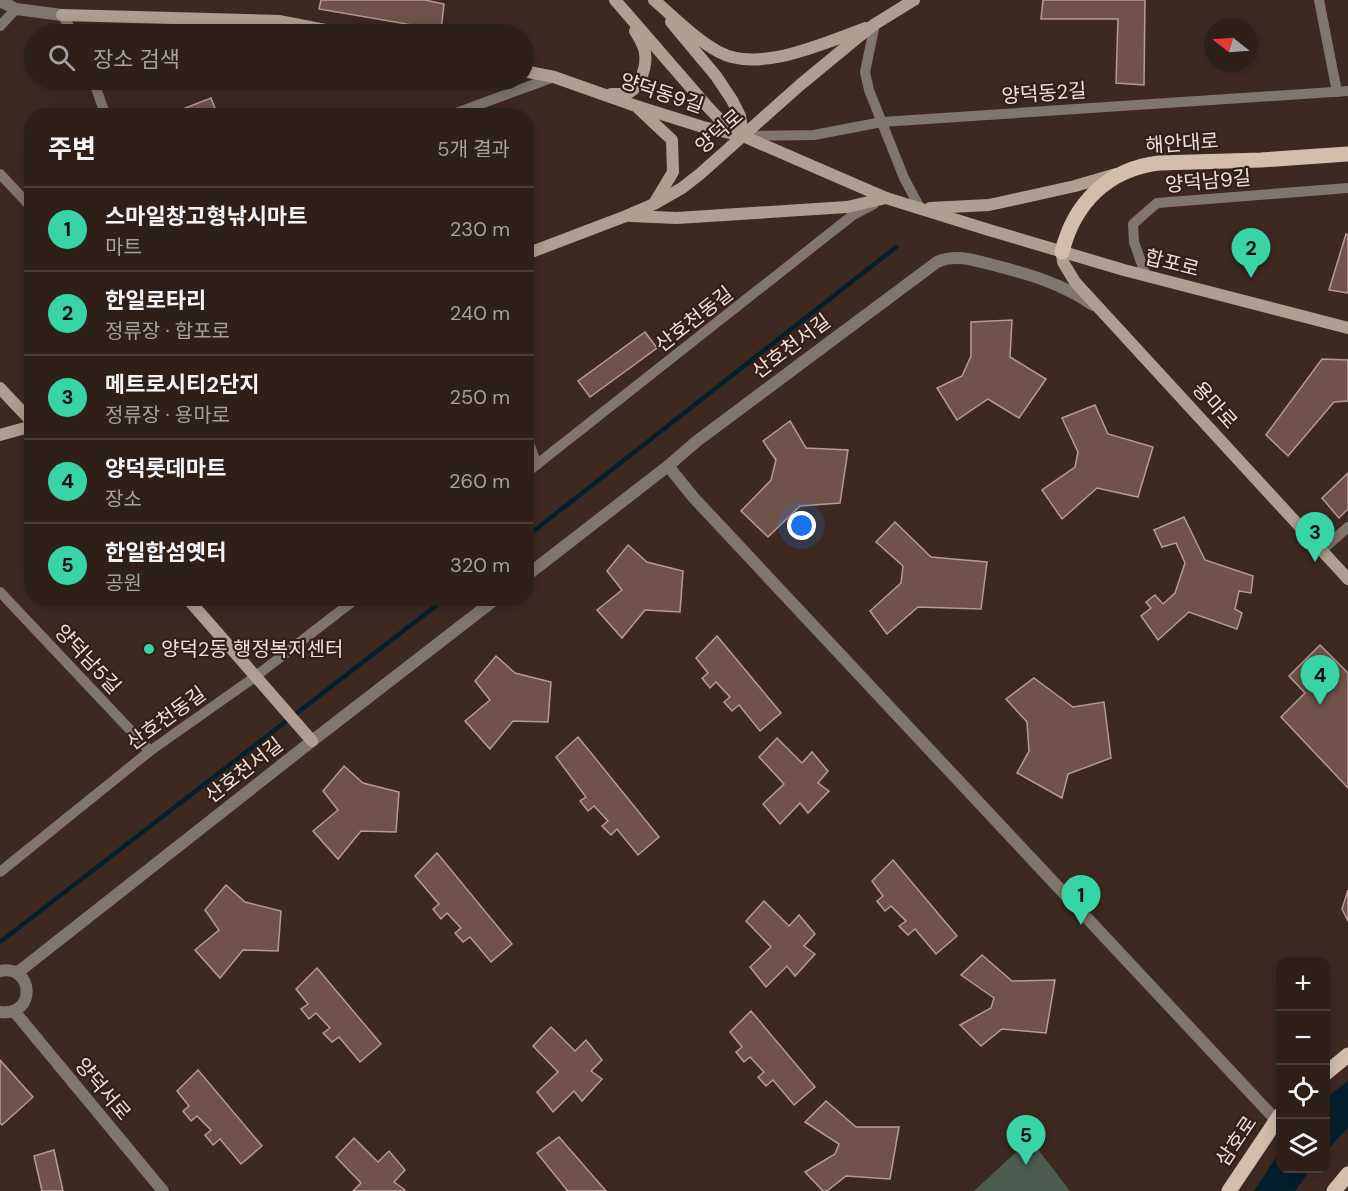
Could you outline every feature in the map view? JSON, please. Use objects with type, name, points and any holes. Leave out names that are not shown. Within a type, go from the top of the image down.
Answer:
[{"type":"main road","points":[[653,0],[720,53],[748,60],[789,54],[875,24]]},
{"type":"main road","points":[[653,0],[692,46],[732,100],[740,116],[743,136]]},
{"type":"main road","name":"양덕로","points":[[534,251],[626,216],[682,188],[800,85],[875,24],[914,0]]},
{"type":"main road","points":[[616,1],[706,105],[722,122],[743,136]]},
{"type":"main road","points":[[597,93],[628,93],[636,87],[645,64],[643,46],[616,1]]},
{"type":"main road","points":[[62,15],[279,21],[294,24]]},
{"type":"main road","name":"양덕동9길","points":[[534,73],[554,77],[703,127],[743,136],[886,198],[989,230]]},
{"type":"main road","points":[[636,106],[672,140],[673,172],[654,204]]},
{"type":"main road","name":"해안대로","points":[[1062,252],[1064,242],[1089,198],[1106,182],[1129,170],[1159,164],[1348,154]]},
{"type":"main road","points":[[925,210],[988,205],[1075,186],[1129,170]]},
{"type":"main road","points":[[626,216],[677,218],[847,207],[886,198]]},
{"type":"main road","name":"합포로","points":[[989,230],[1146,276],[1348,328]]},
{"type":"main road","name":"용마로","points":[[1062,252],[1063,262],[1071,276],[1348,579]]},
{"type":"main road","points":[[0,388],[24,415]]},
{"type":"main road","points":[[0,435],[24,427]]},
{"type":"main road","points":[[195,606],[312,741]]},
{"type":"main road","points":[[1330,1070],[1348,1055]]},
{"type":"main road","name":"삼호로","points":[[1228,1191],[1277,1119]]},
{"type":"main road","points":[[1334,1191],[1348,1174]]},
{"type":"street","points":[[1319,0],[1343,91]]},
{"type":"street","points":[[0,2],[16,9],[62,15],[68,24]]},
{"type":"street","points":[[0,26],[16,9]]},
{"type":"street","points":[[875,24],[865,72],[869,90],[904,178],[925,210]]},
{"type":"street","points":[[534,84],[554,77]]},
{"type":"street","points":[[97,90],[103,108]]},
{"type":"street","points":[[470,108],[519,90]]},
{"type":"street","name":"양덕동2길","points":[[743,136],[814,135],[882,122],[1343,91]]},
{"type":"street","points":[[0,174],[24,200]]},
{"type":"street","name":"양덕남9길","points":[[1146,276],[1134,242],[1133,224],[1157,203],[1348,188]]},
{"type":"street","name":"산호천동길","points":[[534,467],[853,215],[886,198]]},
{"type":"street","name":"산호천서길","points":[[534,570],[697,441],[942,259],[963,258],[1037,277],[1062,286],[1106,314]]},
{"type":"street","points":[[534,457],[537,465]]},
{"type":"street","points":[[668,466],[694,498],[1276,1115]]},
{"type":"street","points":[[1321,551],[1348,527]]},
{"type":"street","name":"양덕남5길","points":[[0,592],[150,751]]},
{"type":"street","name":"산호천동길","points":[[0,872],[150,751],[256,676],[347,606]]},
{"type":"street","name":"산호천서길","points":[[17,973],[487,606]]},
{"type":"street","points":[[0,971],[17,973],[27,990],[24,1003],[14,1011],[0,1012]]},
{"type":"street","name":"양덕서로","points":[[14,1011],[163,1191]]},
{"type":"green space","points":[[1030,1139],[1070,1191],[974,1191]]},
{"type":"water","points":[[1348,1081],[1348,1128],[1330,1147],[1330,1119],[1330,1095]]},
{"type":"water","points":[[1276,1157],[1276,1173],[1308,1173],[1295,1191],[1254,1191]]},
{"type":"building","points":[[321,0],[425,0],[444,4],[442,24],[406,24],[319,9]]},
{"type":"building","points":[[1043,0],[1145,0],[1144,85],[1116,83],[1118,19],[1041,19]]},
{"type":"building","points":[[211,98],[215,108],[185,108]]},
{"type":"building","points":[[1346,234],[1348,235],[1348,293],[1329,290]]},
{"type":"building","points":[[1012,320],[1010,357],[1046,379],[1019,418],[988,399],[957,420],[937,388],[962,376],[971,356],[971,322]]},
{"type":"building","points":[[645,332],[657,348],[590,397],[578,381]]},
{"type":"building","points":[[1322,359],[1348,360],[1348,401],[1334,402],[1288,456],[1266,435]]},
{"type":"building","points":[[1095,405],[1108,434],[1153,447],[1138,497],[1097,488],[1062,519],[1042,490],[1075,467],[1078,452],[1062,418]]},
{"type":"building","points":[[790,421],[806,448],[848,450],[840,503],[800,506],[768,537],[741,511],[771,480],[776,460],[763,441]]},
{"type":"building","points":[[1348,473],[1348,509],[1339,518],[1322,498]]},
{"type":"building","points":[[1184,517],[1205,560],[1253,576],[1251,593],[1239,591],[1235,609],[1242,613],[1237,629],[1189,612],[1158,640],[1141,616],[1151,608],[1146,602],[1155,595],[1163,604],[1175,593],[1185,563],[1176,543],[1162,547],[1154,530]]},
{"type":"building","points":[[895,522],[931,557],[987,562],[981,609],[918,607],[887,634],[870,611],[901,583],[903,566],[876,542]]},
{"type":"building","points":[[628,545],[647,562],[683,571],[680,612],[645,610],[622,638],[597,610],[622,590],[607,571]]},
{"type":"building","points":[[717,636],[781,713],[760,731],[739,705],[732,711],[724,702],[730,697],[716,682],[710,688],[702,678],[708,673],[696,658]]},
{"type":"building","points":[[1320,645],[1348,673],[1348,788],[1281,717],[1305,693],[1289,676]]},
{"type":"building","points":[[496,656],[515,673],[551,682],[548,722],[513,721],[490,749],[465,721],[490,700],[475,681]]},
{"type":"building","points":[[1034,678],[1073,707],[1104,702],[1111,758],[1068,774],[1062,798],[1017,773],[1029,751],[1027,722],[1006,699]]},
{"type":"building","points":[[578,737],[659,837],[638,855],[617,829],[611,835],[602,826],[608,821],[594,806],[588,811],[580,801],[586,797],[556,757]]},
{"type":"building","points":[[777,738],[802,763],[812,752],[828,771],[818,783],[829,791],[808,813],[800,803],[780,824],[763,804],[784,784],[759,757]]},
{"type":"building","points":[[344,766],[363,783],[399,792],[396,832],[361,831],[338,859],[313,831],[338,810],[323,791]]},
{"type":"building","points":[[437,853],[512,944],[491,962],[470,937],[463,942],[455,933],[461,928],[447,913],[441,919],[433,909],[439,904],[415,876]]},
{"type":"building","points":[[893,860],[957,936],[936,954],[915,929],[908,935],[899,926],[906,921],[891,906],[885,911],[877,901],[883,896],[872,881]]},
{"type":"building","points":[[226,885],[245,902],[281,911],[278,951],[243,950],[220,978],[195,950],[219,930],[205,910]]},
{"type":"building","points":[[1348,890],[1348,921],[1342,909]]},
{"type":"building","points":[[764,901],[789,926],[799,915],[815,934],[804,946],[815,954],[795,976],[787,966],[766,987],[750,967],[771,947],[746,921]]},
{"type":"building","points":[[982,955],[1012,981],[1055,980],[1046,1033],[1002,1029],[981,1046],[960,1025],[991,1008],[994,998],[961,975]]},
{"type":"building","points":[[317,968],[381,1044],[360,1062],[339,1037],[332,1042],[323,1033],[330,1028],[316,1013],[309,1019],[301,1009],[308,1004],[296,989]]},
{"type":"building","points":[[751,1011],[815,1087],[794,1105],[773,1080],[766,1086],[758,1077],[764,1072],[750,1057],[744,1062],[736,1052],[742,1047],[730,1032]]},
{"type":"building","points":[[551,1027],[575,1051],[586,1040],[602,1060],[591,1071],[602,1079],[582,1101],[574,1091],[553,1112],[537,1092],[558,1072],[533,1046]]},
{"type":"building","points":[[0,1060],[33,1097],[2,1125],[0,1123]]},
{"type":"building","points":[[198,1070],[262,1146],[241,1164],[220,1139],[213,1145],[205,1135],[211,1130],[197,1116],[191,1121],[183,1111],[189,1106],[177,1091]]},
{"type":"building","points":[[826,1101],[856,1127],[899,1127],[890,1179],[846,1176],[827,1191],[823,1191],[805,1172],[835,1154],[839,1144],[805,1122]]},
{"type":"building","points":[[559,1137],[606,1191],[566,1191],[537,1153]]},
{"type":"building","points":[[354,1138],[378,1162],[389,1151],[405,1170],[394,1182],[404,1191],[353,1191],[361,1183],[336,1157]]},
{"type":"building","points":[[54,1150],[63,1191],[42,1191],[34,1156]]},
{"type":"waterway","points":[[534,531],[896,247]]},
{"type":"waterway","points":[[0,942],[436,606]]},
{"type":"place","name":"한일로타리","points":[[1251,278]]},
{"type":"place","name":"메트로시티2단지","points":[[1315,562]]},
{"type":"place","name":"양덕2동 행정복지센터","points":[[149,649]]},
{"type":"place","name":"양덕롯데마트","points":[[1320,705]]},
{"type":"place","name":"스마일창고형낚시마트","points":[[1081,925]]},
{"type":"place","name":"한일합섬옛터","points":[[1026,1165]]}]
